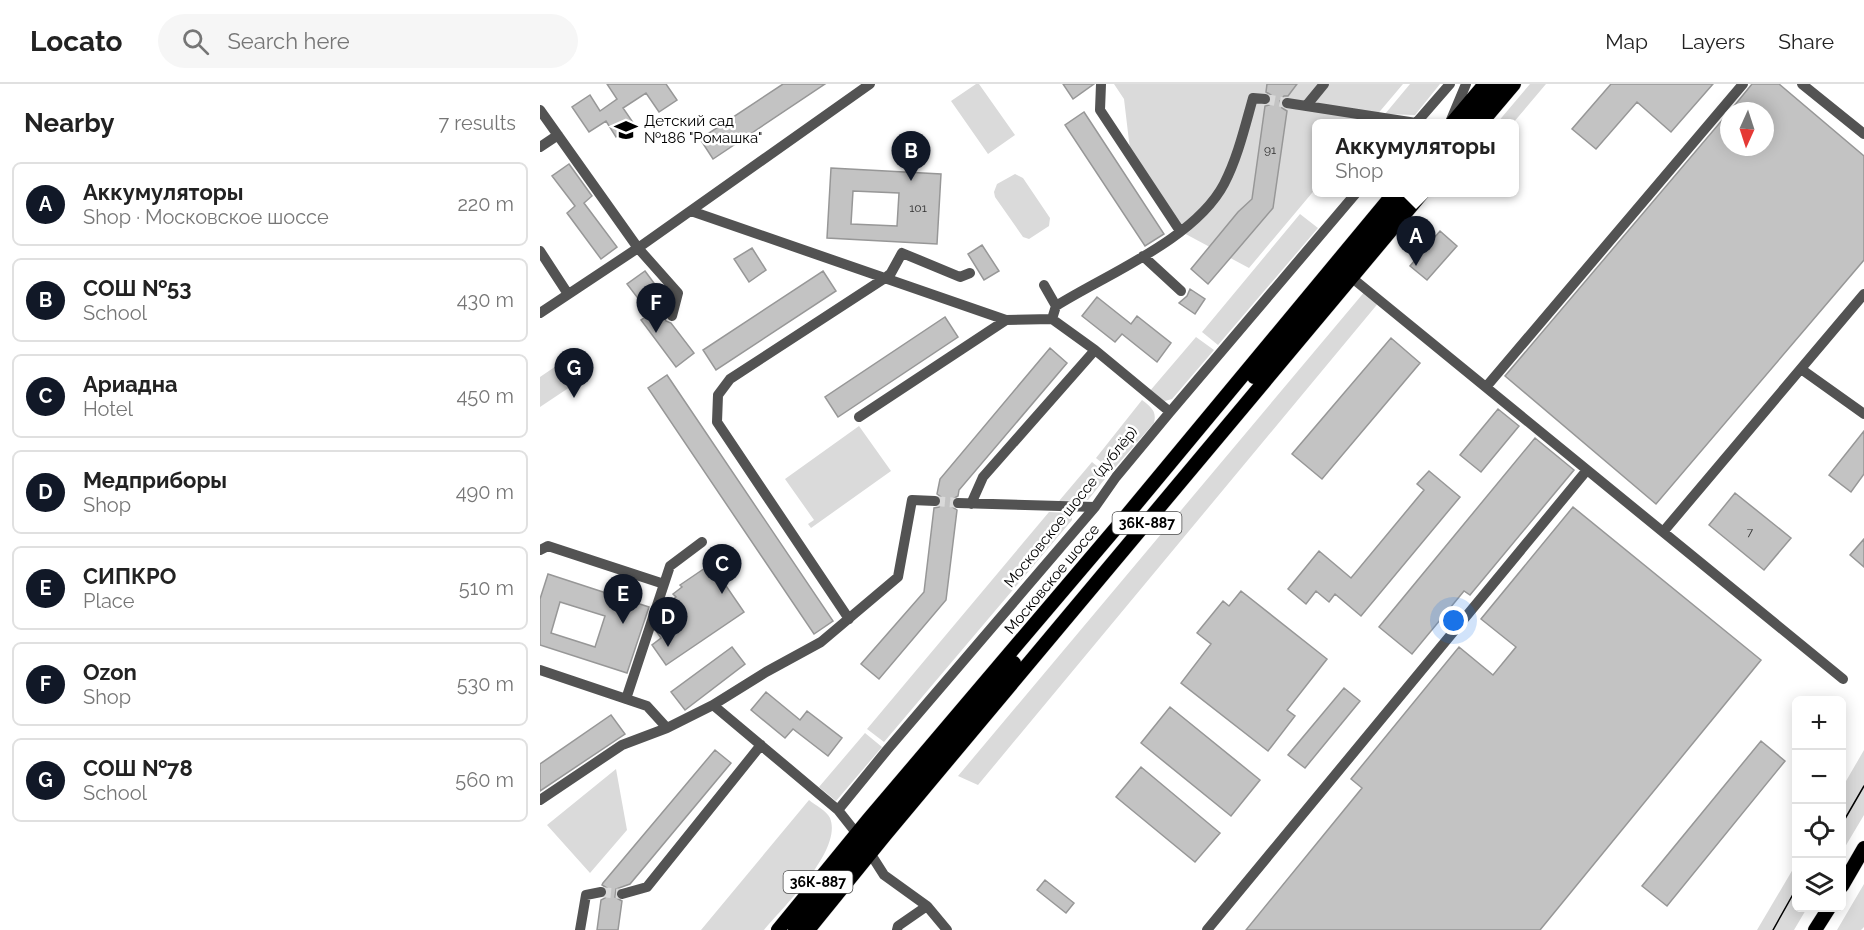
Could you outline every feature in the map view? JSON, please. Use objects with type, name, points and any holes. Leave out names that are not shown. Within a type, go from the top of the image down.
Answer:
[{"type":"main road","points":[[1454,119],[1485,84]]},
{"type":"main road","points":[[1470,119],[1500,84]]},
{"type":"main road","points":[[1484,119],[1514,84]]},
{"type":"main road","name":"Московское шоссе","points":[[795,930],[1122,521],[1391,197]]},
{"type":"main road","name":"Московское шоссе","points":[[1348,274],[1405,197]]},
{"type":"main road","name":"Московское шоссе","points":[[778,930],[864,843],[1348,274],[1418,197]]},
{"type":"main road","name":"Московское шоссе","points":[[808,930],[864,843]]},
{"type":"main road","points":[[1846,879],[1864,848]]},
{"type":"main road","points":[[1815,930],[1826,912]]},
{"type":"street","points":[[540,313],[638,248],[870,84]]},
{"type":"street","points":[[1101,84],[1100,110],[1180,231]]},
{"type":"street","points":[[1306,105],[1324,84]]},
{"type":"street","points":[[1419,119],[1450,84]]},
{"type":"street","points":[[1453,119],[1466,84]]},
{"type":"street","points":[[1486,387],[1743,84]]},
{"type":"street","points":[[1802,84],[1864,134]]},
{"type":"street","points":[[1052,319],[1056,306],[1084,288],[1127,268],[1206,211],[1224,184],[1253,98],[1265,99]]},
{"type":"street","points":[[1287,103],[1392,119]]},
{"type":"street","points":[[540,110],[638,248],[678,293],[672,316]]},
{"type":"street","points":[[540,147],[558,135]]},
{"type":"street","name":"Московское шоссе (дублёр)","points":[[838,810],[1095,507],[1116,477],[1170,412],[1353,197]]},
{"type":"street","points":[[691,210],[1006,320],[1052,319],[1095,350],[1170,412]]},
{"type":"street","points":[[540,251],[568,294]]},
{"type":"street","points":[[849,619],[717,422],[718,395],[730,378],[885,278],[891,273],[902,253],[960,277],[970,273]]},
{"type":"street","points":[[1143,256],[1182,291]]},
{"type":"street","points":[[1348,274],[1843,679]]},
{"type":"street","points":[[1044,285],[1056,306]]},
{"type":"street","points":[[1664,532],[1864,294]]},
{"type":"street","points":[[859,417],[1006,320]]},
{"type":"street","points":[[971,504],[983,477],[1095,350]]},
{"type":"street","points":[[1801,369],[1864,414]]},
{"type":"street","points":[[1207,930],[1587,470]]},
{"type":"street","points":[[540,800],[622,745],[667,728],[713,705],[821,642],[898,577],[912,500],[936,501]]},
{"type":"street","points":[[958,503],[1095,507]]},
{"type":"street","points":[[627,699],[670,566],[702,542]]},
{"type":"street","points":[[540,550],[548,546],[664,584]]},
{"type":"street","points":[[540,670],[647,706],[667,728]]},
{"type":"street","points":[[713,705],[838,810],[864,843],[884,875],[927,906],[947,930]]},
{"type":"street","points":[[622,894],[647,886],[761,745]]},
{"type":"street","points":[[580,930],[586,895],[602,892]]},
{"type":"street","points":[[897,930],[898,926],[927,906]]},
{"type":"shaded area","points":[[979,84],[1015,135],[988,154],[951,101]]},
{"type":"shaded area","points":[[1114,84],[1403,84],[1373,119],[1312,119],[1312,193],[1249,268],[1180,231],[1131,158],[1124,99]]},
{"type":"shaded area","points":[[1410,84],[1440,84],[1415,115],[1385,114]]},
{"type":"shaded area","points":[[1530,84],[1546,84],[1516,119],[1500,119]]},
{"type":"shaded area","points":[[1015,174],[1023,178],[1050,218],[1049,226],[1029,239],[1023,237],[995,197],[997,184]]},
{"type":"shaded area","points":[[1300,214],[1318,228],[1218,345],[1202,332]]},
{"type":"shaded area","points":[[1366,290],[1380,301],[978,785],[958,776]]},
{"type":"shaded area","points":[[1196,337],[1214,350],[1172,399],[1165,401],[1149,392]]},
{"type":"shaded area","points":[[565,360],[579,381],[540,407],[540,377]]},
{"type":"shaded area","points":[[1142,400],[1154,412],[1154,423],[1112,471],[1096,458]]},
{"type":"shaded area","points":[[859,426],[891,471],[811,528],[808,524],[814,520],[785,479]]},
{"type":"shaded area","points":[[1092,462],[1108,475],[1088,500],[1059,501]]},
{"type":"shaded area","points":[[1049,512],[1069,513],[1072,515],[1072,520],[884,742],[867,729]]},
{"type":"shaded area","points":[[865,733],[882,747],[836,801],[819,787]]},
{"type":"shaded area","points":[[1864,750],[1864,815],[1846,845],[1846,804],[1846,781]]},
{"type":"shaded area","points":[[616,769],[627,830],[590,873],[547,825]]},
{"type":"shaded area","points":[[809,800],[828,815],[832,831],[828,846],[820,861],[797,892],[764,930],[701,930]]},
{"type":"shaded area","points":[[1792,871],[1792,912],[1805,912],[1794,930],[1757,930]]},
{"type":"shaded area","points":[[1864,884],[1864,927],[1861,930],[1837,930]]},
{"type":"building","points":[[607,84],[666,84],[677,100],[659,112],[646,93],[623,108],[634,124],[616,137],[606,121],[589,132],[572,107],[590,95],[600,111],[617,99]]},
{"type":"building","points":[[783,84],[825,84],[713,159],[700,139]]},
{"type":"building","points":[[1063,84],[1094,84],[1073,99]]},
{"type":"building","points":[[1267,84],[1297,84],[1288,96],[1284,96],[1280,101],[1282,108],[1287,111],[1273,208],[1208,284],[1191,269],[1238,212],[1252,199],[1265,106],[1269,105],[1272,100],[1271,95],[1266,92]]},
{"type":"building","points":[[1611,84],[1713,84],[1671,132],[1637,102],[1596,149],[1572,129]]},
{"type":"building","points":[[1752,84],[1779,84],[1864,156],[1864,260],[1656,504],[1505,376],[1720,123],[1720,156],[1774,156],[1774,102],[1737,102]]},
{"type":"building","points":[[1084,112],[1164,234],[1145,246],[1065,125]]},
{"type":"building","points":[[569,164],[592,196],[584,203],[617,247],[601,259],[567,213],[575,206],[552,176]]},
{"type":"building","points":[[831,168],[941,174],[937,244],[827,238]],"holes":[[[853,191],[899,193],[897,226],[851,224]]]},
{"type":"building","points":[[1440,231],[1457,246],[1427,280],[1410,266]]},
{"type":"building","points":[[982,245],[999,271],[984,280],[968,254]]},
{"type":"building","points":[[752,248],[766,270],[749,282],[734,259]]},
{"type":"building","points":[[645,271],[668,302],[661,310],[666,321],[671,323],[694,353],[676,367],[641,320],[650,314],[627,284]]},
{"type":"building","points":[[823,271],[836,291],[716,370],[703,350]]},
{"type":"building","points":[[1190,289],[1205,299],[1195,314],[1179,303],[1187,296]]},
{"type":"building","points":[[1097,297],[1131,324],[1137,316],[1171,343],[1157,362],[1122,334],[1115,342],[1082,316]]},
{"type":"building","points":[[945,317],[958,337],[838,417],[825,397]]},
{"type":"building","points":[[1391,338],[1420,363],[1322,479],[1292,454]]},
{"type":"building","points":[[1050,348],[1067,363],[959,490],[958,496],[951,500],[951,506],[957,510],[946,600],[879,679],[861,664],[924,592],[934,508],[939,507],[942,502],[941,497],[937,494],[940,479]]},
{"type":"building","points":[[667,375],[833,621],[814,634],[648,388]]},
{"type":"building","points":[[1498,409],[1519,426],[1481,472],[1460,455]]},
{"type":"building","points":[[1864,431],[1864,474],[1851,492],[1829,475]]},
{"type":"building","points":[[1535,438],[1574,470],[1470,595],[1464,591],[1412,654],[1379,627]]},
{"type":"building","points":[[1429,471],[1460,497],[1361,616],[1335,594],[1329,602],[1316,591],[1306,604],[1288,589],[1319,551],[1351,578],[1424,490],[1417,484]]},
{"type":"building","points":[[1735,493],[1791,538],[1764,570],[1709,525]]},
{"type":"building","points":[[1573,507],[1761,660],[1540,930],[1246,930],[1362,788],[1351,779],[1459,647],[1493,675],[1516,647],[1481,619]]},
{"type":"building","points":[[1864,539],[1864,567],[1850,555]]},
{"type":"building","points":[[711,564],[744,612],[666,665],[652,645],[661,638],[656,631],[663,612],[670,607],[667,603],[676,597],[673,594],[682,587],[680,585]]},
{"type":"building","points":[[548,574],[649,607],[627,673],[540,645],[540,599]],"holes":[[[560,602],[605,616],[595,647],[551,633]]]},
{"type":"building","points":[[1241,591],[1327,659],[1287,710],[1295,716],[1268,751],[1181,683],[1211,644],[1197,633],[1223,601],[1229,606]]},
{"type":"building","points":[[732,647],[745,664],[685,710],[671,692]]},
{"type":"building","points":[[1344,688],[1360,701],[1305,768],[1288,755]]},
{"type":"building","points":[[766,692],[800,720],[807,711],[842,738],[828,756],[793,729],[785,738],[751,710]]},
{"type":"building","points":[[1170,707],[1260,780],[1231,816],[1141,743]]},
{"type":"building","points":[[611,715],[625,734],[540,791],[540,764]]},
{"type":"building","points":[[1761,741],[1785,761],[1667,906],[1642,886]]},
{"type":"building","points":[[715,750],[731,763],[630,884],[616,889],[615,897],[622,901],[618,930],[597,930],[601,900],[608,894],[603,883]]},
{"type":"building","points":[[1141,767],[1220,833],[1195,862],[1116,797]]},
{"type":"building","points":[[1045,880],[1074,903],[1066,913],[1037,890]]},
{"type":"tunnel","points":[[1265,99],[1287,103]]},
{"type":"tunnel","points":[[935,501],[958,503]]},
{"type":"tunnel","points":[[601,892],[622,894]]},
{"type":"tram line","points":[[1846,817],[1864,786]]},
{"type":"tram line","points":[[1773,930],[1792,896]]},
{"type":"place","name":"Детский сад №186 \"Ромашка\"","points":[[626,130]]},
{"type":"place","name":"СОШ №53","points":[[911,181]]},
{"type":"place","name":"Аккумуляторы","points":[[1416,266]]},
{"type":"place","name":"Ozon","points":[[656,333]]},
{"type":"place","name":"СОШ №78","points":[[574,398]]},
{"type":"place","name":"Ариадна","points":[[722,594]]},
{"type":"place","name":"СИПКРО","points":[[623,624]]},
{"type":"place","name":"Медприборы","points":[[668,647]]}]
